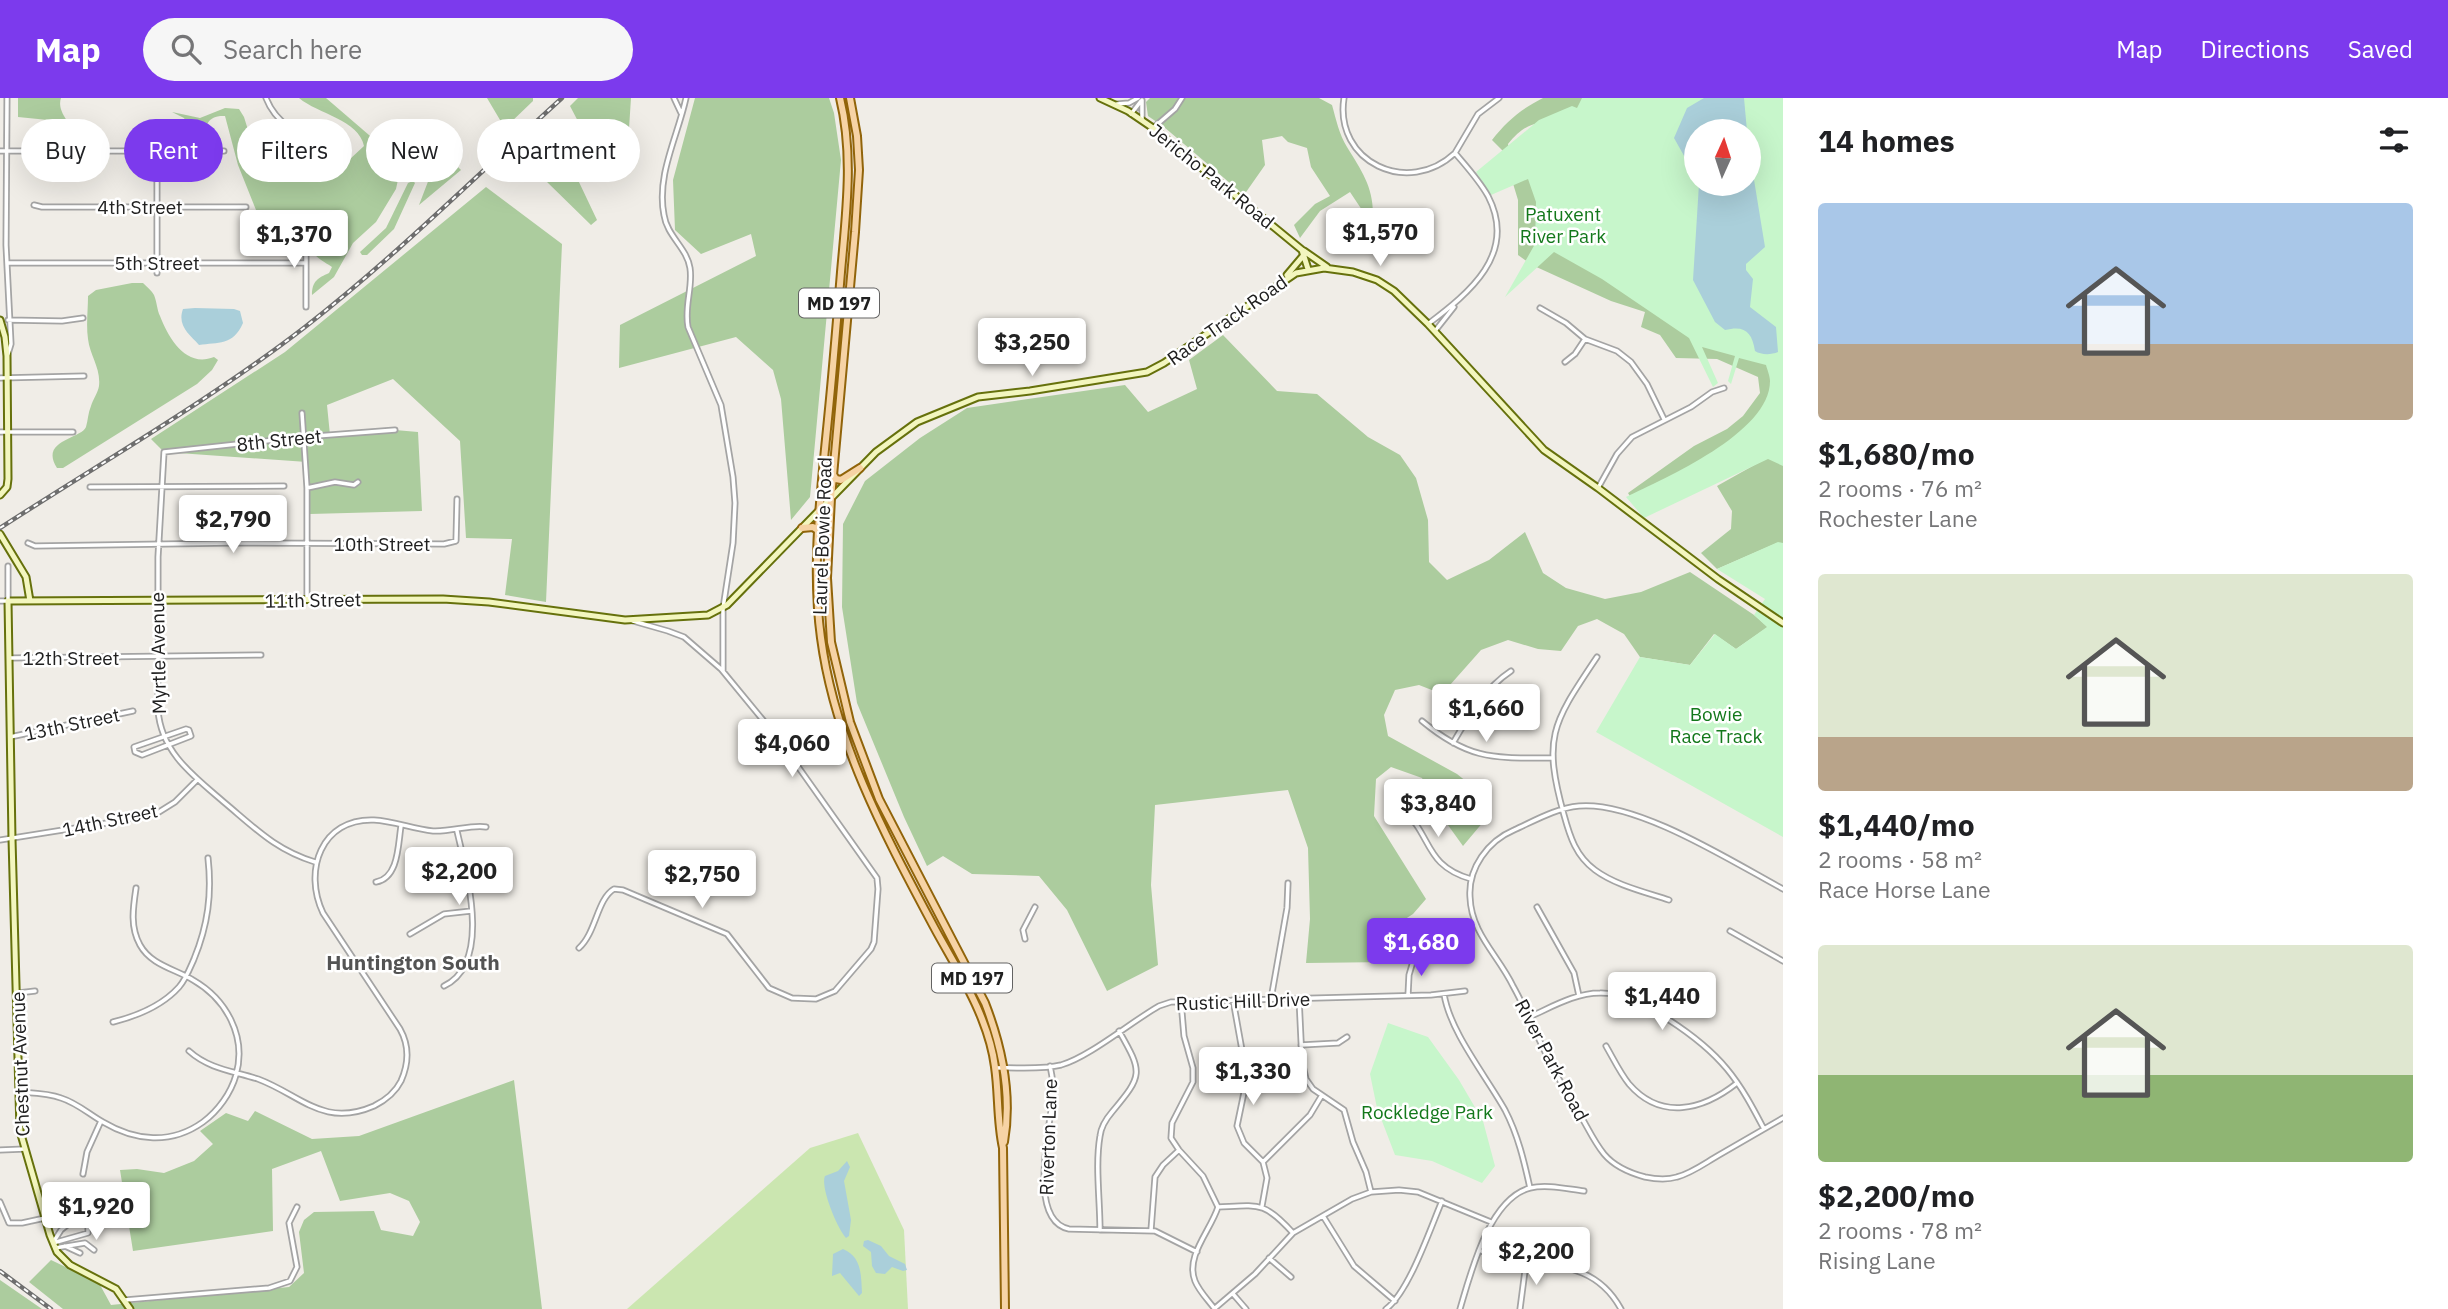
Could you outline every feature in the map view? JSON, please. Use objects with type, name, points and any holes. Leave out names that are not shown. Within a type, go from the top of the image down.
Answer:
[{"type":"main road","name":"Laurel Bowie Road","points":[[840,98],[848,142],[847,197],[820,509],[818,604],[821,636],[831,694],[843,734],[872,807],[976,1005],[999,1068]]},
{"type":"main road","name":"Laurel Bowie Road","points":[[850,98],[858,136],[859,170],[854,253],[832,473],[827,578],[834,662],[850,722],[879,799],[985,1003],[996,1033],[999,1127],[1003,1148],[1005,1309]]},
{"type":"main road","points":[[832,473],[836,479],[841,480],[860,468]]},
{"type":"main road","points":[[802,528],[813,527],[819,531]]},
{"type":"street","points":[[0,495],[8,485],[4,378],[11,344],[7,263],[7,98]]},
{"type":"street","points":[[266,98],[278,119]]},
{"type":"street","points":[[674,98],[682,115]]},
{"type":"street","points":[[687,98],[665,173],[664,215],[672,236],[687,256],[690,266],[685,313],[688,327],[721,405],[732,467],[736,503],[723,608],[722,670]]},
{"type":"street","name":"Jericho Park Road","points":[[1100,98],[1129,112],[1153,128],[1303,251],[1316,261],[1334,269]]},
{"type":"street","points":[[1109,102],[1122,104],[1140,98]]},
{"type":"street","points":[[1129,112],[1140,98]]},
{"type":"street","points":[[1140,98],[1143,121]]},
{"type":"street","points":[[1153,128],[1175,109],[1182,98]]},
{"type":"street","points":[[1343,98],[1344,128],[1354,146],[1371,162],[1396,173],[1411,173],[1436,166],[1455,153],[1473,120],[1489,100],[1499,98]]},
{"type":"street","points":[[0,151],[124,150]]},
{"type":"street","points":[[1428,324],[1477,283],[1486,271],[1493,253],[1495,216],[1486,193],[1455,153]]},
{"type":"street","points":[[157,182],[157,273]]},
{"type":"street","name":"4th Street","points":[[34,205],[246,207]]},
{"type":"street","points":[[306,233],[306,307]]},
{"type":"street","points":[[1303,251],[1308,269]]},
{"type":"street","points":[[1281,283],[1303,260],[1303,251]]},
{"type":"street","name":"5th Street","points":[[7,263],[306,263]]},
{"type":"street","name":"Race Track Road","points":[[723,608],[860,468],[884,445],[917,422],[978,397],[1030,391],[1155,369],[1296,273],[1308,269],[1334,269],[1360,274],[1389,286],[1428,324],[1531,439],[1698,565],[1783,623]]},
{"type":"street","points":[[1434,331],[1457,302]]},
{"type":"street","points":[[1540,308],[1566,323],[1585,339],[1617,351],[1631,362],[1647,384],[1664,419]]},
{"type":"street","points":[[8,320],[62,321],[83,318]]},
{"type":"street","points":[[0,320],[7,356]]},
{"type":"street","points":[[1565,362],[1575,354],[1585,339]]},
{"type":"street","points":[[4,378],[84,376]]},
{"type":"street","points":[[1598,488],[1613,460],[1638,433],[1724,388]]},
{"type":"street","points":[[302,413],[307,488],[307,600]]},
{"type":"street","name":"8th Street","points":[[164,452],[395,430]]},
{"type":"street","points":[[0,432],[73,432]]},
{"type":"street","name":"Myrtle Avenue","points":[[164,452],[157,601],[158,717],[164,736],[183,766],[265,838],[288,852],[315,863]]},
{"type":"street","points":[[307,488],[322,483],[354,485],[358,482]]},
{"type":"street","points":[[90,487],[284,486]]},
{"type":"street","name":"10th Street","points":[[28,543],[35,546],[443,544],[456,541],[457,499]]},
{"type":"street","points":[[1,535],[26,577],[30,601]]},
{"type":"street","name":"Chestnut Avenue","points":[[8,566],[19,1122],[54,1245]]},
{"type":"street","name":"11th Street","points":[[0,601],[461,600],[625,620]]},
{"type":"street","points":[[625,620],[708,615],[723,608]]},
{"type":"street","points":[[579,948],[590,936],[606,897],[611,891],[619,890],[727,934],[769,988],[799,999],[816,999],[835,991],[874,942],[877,878],[777,737],[722,670],[684,637],[625,620]]},
{"type":"street","name":"12th Street","points":[[8,658],[261,655]]},
{"type":"street","points":[[1597,657],[1565,705],[1555,729],[1551,758],[1553,775],[1570,839],[1588,865],[1607,878],[1669,900]]},
{"type":"street","points":[[1453,743],[1477,705],[1500,678],[1511,671]]},
{"type":"street","name":"13th Street","points":[[10,737],[133,710]]},
{"type":"street","points":[[1422,720],[1466,750],[1492,757],[1551,758]]},
{"type":"street","points":[[186,729],[191,733],[191,736],[142,755],[135,752],[134,747],[164,736],[186,729]]},
{"type":"street","name":"14th Street","points":[[0,840],[159,811],[175,802],[197,780]]},
{"type":"street","points":[[1402,809],[1411,816],[1440,864],[1451,872],[1471,879],[1482,856],[1508,832],[1578,806],[1636,815],[1783,889]]},
{"type":"street","points":[[189,1051],[204,1063],[267,1083],[314,1109],[345,1113],[367,1109],[385,1100],[397,1088],[403,1076],[407,1050],[403,1034],[323,913],[314,887],[315,863],[328,840],[347,826],[375,820],[433,831],[457,831],[480,825],[486,827]]},
{"type":"street","points":[[376,882],[385,880],[392,870],[401,826]]},
{"type":"street","points":[[444,986],[451,983],[458,974],[470,953],[472,940],[469,882],[457,831]]},
{"type":"street","points":[[113,1022],[132,1017],[157,1005],[179,988],[186,976],[201,942],[207,919],[210,891],[208,858]]},
{"type":"street","name":"River Park Road","points":[[1471,879],[1470,898],[1474,922],[1508,976],[1550,1063],[1604,1154],[1625,1170],[1653,1178],[1673,1178],[1684,1175],[1783,1118]]},
{"type":"street","points":[[1271,999],[1289,883]]},
{"type":"street","points":[[19,1092],[44,1093],[63,1098],[101,1121],[137,1137],[156,1139],[174,1136],[199,1125],[215,1111],[228,1093],[236,1074],[238,1042],[230,1017],[215,996],[186,976],[156,962],[141,946],[133,924],[136,888]]},
{"type":"street","points":[[1025,939],[1023,930],[1035,907]]},
{"type":"street","points":[[1537,907],[1574,973],[1579,996]]},
{"type":"street","points":[[410,934],[443,914],[471,911]]},
{"type":"street","points":[[1730,931],[1783,961]]},
{"type":"street","points":[[1408,995],[1409,975],[1414,958]]},
{"type":"street","name":"Rustic Hill Drive","points":[[999,1068],[1050,1066],[1074,1059],[1159,1006],[1181,1001],[1444,994],[1465,991]]},
{"type":"street","points":[[18,993],[35,992]]},
{"type":"street","points":[[1529,1017],[1579,996],[1600,993],[1616,994],[1649,1007],[1716,1058],[1737,1083],[1764,1129]]},
{"type":"street","points":[[1444,994],[1452,1021],[1511,1123],[1522,1153],[1530,1188]]},
{"type":"street","points":[[1299,998],[1303,1069],[1306,1079],[1313,1089],[1340,1106],[1346,1114],[1371,1192]]},
{"type":"street","points":[[1233,1000],[1247,1078],[1237,1131],[1248,1149],[1263,1162],[1266,1178],[1262,1206]]},
{"type":"street","points":[[1181,1001],[1184,1036],[1193,1075],[1191,1090],[1171,1126],[1172,1140],[1203,1176],[1218,1207],[1196,1252],[1193,1267],[1194,1278],[1214,1309],[1233,1294],[1293,1233],[1352,1199],[1371,1192],[1404,1190],[1442,1201],[1492,1222]]},
{"type":"street","points":[[1100,1230],[1100,1133],[1108,1117],[1133,1086],[1137,1074],[1135,1058],[1118,1031]]},
{"type":"street","points":[[1301,1045],[1338,1043],[1347,1037]]},
{"type":"street","points":[[1606,1046],[1627,1082],[1642,1096],[1661,1104],[1692,1107],[1722,1095],[1737,1083]]},
{"type":"street","name":"Riverton Lane","points":[[1050,1066],[1053,1090],[1045,1167],[1046,1209],[1052,1221],[1063,1228],[1151,1230],[1196,1252]]},
{"type":"street","points":[[1263,1162],[1310,1115],[1322,1095]]},
{"type":"street","points":[[83,1174],[87,1152],[101,1121]]},
{"type":"street","points":[[0,1150],[25,1149]]},
{"type":"street","points":[[1151,1230],[1155,1177],[1179,1150]]},
{"type":"street","points":[[1460,1309],[1492,1222],[1510,1197],[1530,1188],[1545,1186],[1584,1191]]},
{"type":"street","points":[[1386,1309],[1395,1301],[1409,1277],[1442,1201]]},
{"type":"street","points":[[0,1202],[9,1223],[45,1218]]},
{"type":"street","points":[[54,1245],[88,1233],[88,1223],[80,1204]]},
{"type":"street","points":[[1218,1207],[1262,1206],[1293,1233]]},
{"type":"street","points":[[125,1300],[259,1289],[287,1283],[293,1279],[297,1267],[289,1228],[290,1219],[297,1207]]},
{"type":"street","points":[[54,1245],[61,1230],[71,1222],[72,1212]]},
{"type":"street","points":[[1323,1216],[1354,1266],[1395,1301]]},
{"type":"street","points":[[54,1245],[85,1243],[94,1250]]},
{"type":"street","points":[[54,1245],[70,1265],[113,1286],[130,1309]]},
{"type":"street","points":[[65,1246],[80,1253]]},
{"type":"street","points":[[1480,1251],[1503,1258],[1568,1268],[1584,1274],[1607,1287],[1621,1309]]},
{"type":"street","points":[[1269,1258],[1291,1278]]},
{"type":"street","points":[[1520,1309],[1526,1262]]},
{"type":"street","points":[[1233,1294],[1245,1309]]},
{"type":"green space","points":[[18,98],[61,98],[61,108],[66,119],[38,119],[18,117]]},
{"type":"green space","points":[[299,98],[326,98],[350,119],[336,119]]},
{"type":"green space","points":[[487,98],[533,98],[514,119],[499,119]]},
{"type":"green space","points":[[578,98],[631,98],[630,119],[577,119],[570,106]]},
{"type":"green space","points":[[695,98],[829,98],[834,113],[841,160],[810,497],[791,520],[781,399],[773,370],[736,337],[619,368],[620,325],[756,256],[751,234],[701,254],[675,230],[673,180]]},
{"type":"green space","points":[[1150,98],[1319,98],[1332,105],[1342,137],[1368,187],[1373,214],[1368,219],[1350,192],[1320,211],[1300,238],[1294,225],[1315,204],[1330,196],[1311,167],[1307,148],[1288,142],[1282,136],[1262,140],[1265,165],[1244,195],[1148,116],[1146,102]]},
{"type":"green space","name":"Patuxent River Park","points":[[1543,98],[1605,98],[1783,357],[1783,415],[1728,449],[1631,498],[1628,493],[1694,446],[1727,429],[1743,416],[1760,393],[1758,377],[1717,359],[1676,358],[1660,335],[1641,327],[1645,312],[1611,301],[1532,265],[1518,255],[1518,200],[1508,167],[1564,120],[1527,127],[1515,136],[1508,144],[1509,150],[1504,152],[1492,140],[1515,116]]},
{"type":"green space","name":"Patuxent River Park","points":[[1582,98],[1783,98],[1783,466],[1768,459],[1644,518],[1626,497],[1689,466],[1735,436],[1753,418],[1765,400],[1770,379],[1766,365],[1739,358],[1731,384],[1728,381],[1735,356],[1702,347],[1718,383],[1713,387],[1689,338],[1602,279],[1554,252],[1505,297],[1535,244],[1536,202],[1528,179],[1491,195],[1476,172],[1539,120],[1572,106],[1577,108]]},
{"type":"green space","points":[[225,108],[239,109],[244,117],[237,119],[237,161],[225,116],[211,119],[184,119],[172,112],[200,118]]},
{"type":"green space","points":[[352,120],[366,132],[366,182],[398,182],[396,189],[376,222],[353,243],[334,277],[312,295],[314,283],[329,273],[332,267],[315,255],[312,247],[314,235],[295,221],[258,215],[245,182],[352,182],[352,157],[364,146],[361,137],[354,130]]},
{"type":"green space","points":[[428,182],[447,182],[419,205]]},
{"type":"green space","points":[[547,182],[579,182],[597,220],[591,225]]},
{"type":"green space","points":[[408,183],[415,183],[394,229],[367,255],[362,255],[360,252],[386,228]]},
{"type":"green space","points":[[486,187],[562,244],[546,602],[505,595],[512,539],[466,538],[460,441],[393,379],[327,405],[330,435],[395,430],[418,432],[422,511],[310,514],[307,462],[164,452],[151,439],[285,352]]},
{"type":"green space","points":[[143,283],[153,294],[164,325],[180,349],[195,358],[214,357],[218,360],[197,384],[63,468],[57,468],[53,451],[86,427],[99,386],[88,339],[88,296],[96,290]]},
{"type":"green space","points":[[1223,335],[1277,391],[1317,394],[1368,437],[1400,455],[1416,478],[1428,520],[1429,562],[1447,580],[1489,560],[1525,532],[1543,573],[1566,588],[1605,599],[1641,592],[1690,572],[1768,627],[1736,649],[1714,634],[1690,665],[1640,657],[1624,634],[1597,619],[1578,626],[1561,651],[1538,649],[1508,640],[1481,650],[1442,694],[1419,685],[1395,690],[1384,715],[1388,736],[1457,774],[1482,794],[1484,821],[1463,846],[1440,814],[1422,778],[1391,767],[1376,779],[1374,816],[1426,899],[1413,914],[1396,925],[1389,962],[1306,963],[1310,919],[1308,848],[1288,790],[1155,805],[1151,885],[1158,965],[1107,991],[1067,910],[1039,876],[972,874],[943,856],[927,866],[857,703],[842,607],[843,524],[865,481],[920,438],[967,408],[1125,385],[1148,412],[1197,389],[1189,360]]},
{"type":"green space","points":[[1774,454],[1783,456],[1783,543],[1777,543],[1717,569],[1701,553],[1731,529],[1732,511],[1717,486]]},
{"type":"green space","name":"Bowie Race Track","points":[[1778,542],[1783,543],[1783,837],[1596,732],[1640,657],[1690,665],[1715,634],[1736,649],[1767,627],[1754,615],[1765,599],[1717,569]]},
{"type":"green space","name":"Rockledge Park","points":[[1388,1023],[1428,1037],[1459,1080],[1483,1121],[1495,1166],[1482,1183],[1432,1161],[1395,1155],[1377,1108],[1370,1074]]},
{"type":"green space","points":[[514,1080],[542,1309],[63,1309],[29,1282],[51,1260],[99,1283],[111,1305],[289,1287],[304,1273],[299,1232],[304,1220],[314,1212],[374,1211],[381,1230],[413,1236],[420,1222],[409,1201],[390,1193],[340,1201],[321,1151],[272,1169],[273,1231],[133,1251],[120,1170],[137,1169],[164,1173],[194,1161],[213,1144],[200,1131],[226,1113],[248,1121],[255,1111],[312,1139],[359,1136]]},
{"type":"green space","points":[[858,1133],[904,1230],[908,1309],[627,1309],[810,1148]]},
{"type":"green space","points":[[0,1280],[42,1309],[0,1309]]},
{"type":"water","points":[[1704,98],[1744,98],[1746,119],[1684,119],[1684,156],[1674,138],[1687,108]]},
{"type":"water","points":[[1698,196],[1757,196],[1765,247],[1746,264],[1746,270],[1753,279],[1750,307],[1776,327],[1778,352],[1769,354],[1755,351],[1752,339],[1742,329],[1725,330],[1715,322],[1693,280]]},
{"type":"water","points":[[183,309],[234,309],[240,311],[243,323],[230,339],[199,345],[185,329],[182,320]]},
{"type":"water","points":[[847,1161],[850,1167],[844,1181],[851,1220],[849,1236],[846,1238],[830,1207],[824,1181],[825,1176],[838,1171]]},
{"type":"water","points":[[868,1240],[905,1264],[907,1270],[892,1267],[885,1274],[876,1273],[872,1266],[871,1252],[863,1246],[864,1241]]},
{"type":"water","points":[[843,1249],[854,1257],[859,1267],[862,1293],[859,1296],[840,1273],[832,1276],[833,1254]]},
{"type":"railway","points":[[0,528],[193,406],[305,327],[403,244],[562,98]]},
{"type":"railway","points":[[0,1271],[51,1309]]},
{"type":"district","name":"Huntington South","points":[[413,962]]}]
